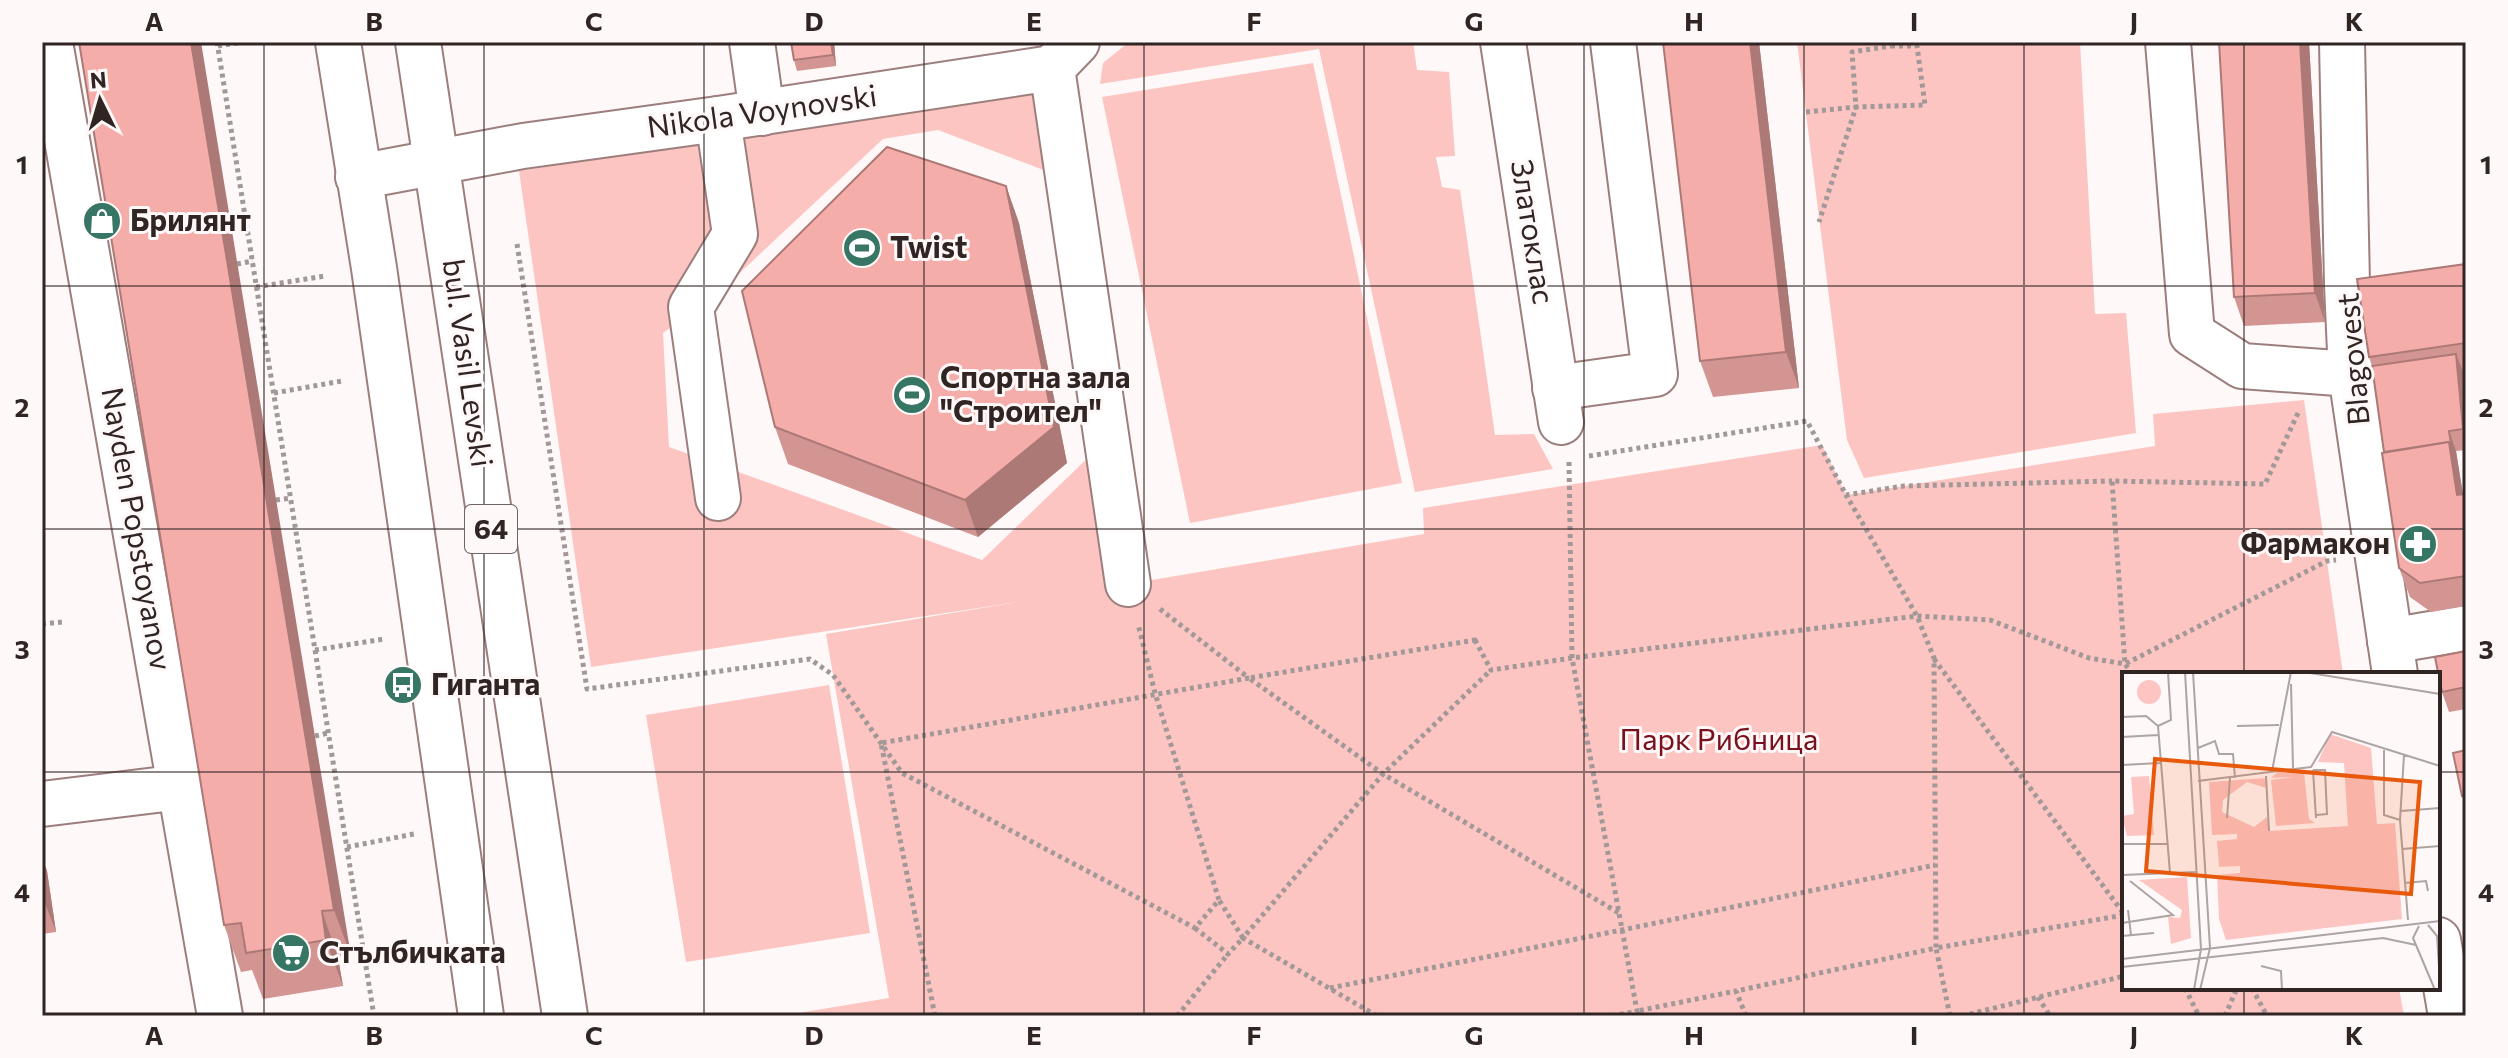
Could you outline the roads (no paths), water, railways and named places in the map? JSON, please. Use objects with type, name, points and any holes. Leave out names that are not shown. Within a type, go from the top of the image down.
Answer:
[{"type":"street","name":"Nayden Popstoyanov","points":[[50,42],[220,1016]]},
{"type":"street","points":[[338,42],[376,283],[481,1016]]},
{"type":"street","name":"bul. Vasil Levski","points":[[418,42],[565,1016]]},
{"type":"street","points":[[752,42],[762,113]]},
{"type":"street","name":"Златоклас","points":[[1503,42],[1562,423],[1655,374],[1613,42]]},
{"type":"street","points":[[2168,42],[2192,334],[2242,366],[2332,372]]},
{"type":"street","name":"Blagovest","points":[[2342,42],[2347,285],[2332,372],[2378,556],[2392,657]]},
{"type":"street","points":[[1064,55],[1128,584]]},
{"type":"street","name":"Nikola Voynovski","points":[[358,177],[523,146],[762,113],[1064,55]]},
{"type":"street","points":[[718,119],[735,234],[691,307],[718,498]]},
{"type":"street","points":[[2347,285],[2392,278]]},
{"type":"street","points":[[2392,657],[2466,628]]},
{"type":"street","points":[[42,804],[181,787]]},
{"type":"street","points":[[2448,948],[2451,1016]]},
{"type":"place","name":"Брилянт","points":[[102,221]]},
{"type":"place","name":"Twist","points":[[862,248]]},
{"type":"place","name":"Спортна зала \"Строител\"","points":[[912,395]]},
{"type":"place","name":"Фармакон","points":[[2418,544]]},
{"type":"place","name":"Гиганта","points":[[403,685]]},
{"type":"place","name":"Стълбичката","points":[[291,953]]},
{"type":"park label","name":"Парк Рибница","points":[[1719,740]]}]
